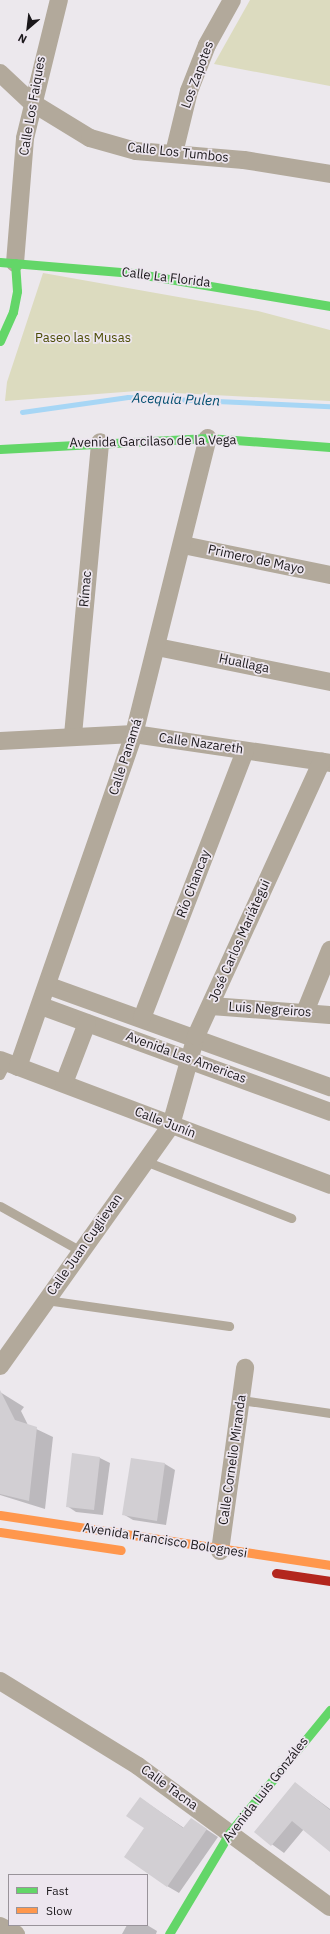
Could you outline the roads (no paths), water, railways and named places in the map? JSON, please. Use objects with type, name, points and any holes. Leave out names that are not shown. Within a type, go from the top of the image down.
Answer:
[{"type":"main road","name":"Calle La Florida","points":[[8,262],[148,275],[330,306]]},
{"type":"main road","points":[[0,341],[13,312],[17,291],[8,262]]},
{"type":"main road","name":"Avenida Garcilaso de la Vega","points":[[0,449],[100,442],[208,438],[330,447]]},
{"type":"main road","name":"Avenida Francisco Bolognesi","points":[[0,1515],[220,1551],[330,1565]]},
{"type":"main road","name":"Avenida Francisco Bolognesi","points":[[0,1532],[134,1552]]},
{"type":"main road","points":[[267,1572],[330,1581]]},
{"type":"main road","name":"Avenida Luis Gonzáles","points":[[168,1934],[230,1832],[330,1710]]},
{"type":"street","name":"Calle Los Faiques","points":[[8,262],[25,138],[32,102],[59,0]]},
{"type":"street","name":"Los Zapotes","points":[[174,154],[192,85],[207,44],[232,0]]},
{"type":"street","name":"Calle Los Tumbos","points":[[0,73],[32,102],[90,138],[136,151],[174,154],[330,174]]},
{"type":"street","name":"Calle Panamá","points":[[6,1066],[41,1006],[49,986],[134,734],[183,545],[208,438]]},
{"type":"street","name":"Rímac","points":[[73,735],[100,442]]},
{"type":"street","name":"Primero de Mayo","points":[[183,545],[330,575]]},
{"type":"street","name":"Huallaga","points":[[157,646],[330,682]]},
{"type":"street","name":"Calle Nazareth","points":[[0,741],[73,735],[134,734],[326,762]]},
{"type":"street","name":"Río Chancay","points":[[142,1018],[245,750]]},
{"type":"street","name":"José Carlos Mariátegui","points":[[171,1125],[188,1058],[196,1036],[326,762]]},
{"type":"street","points":[[305,1012],[330,950]]},
{"type":"street","name":"Avenida Las Americas","points":[[49,986],[196,1036],[330,1088]]},
{"type":"street","name":"Avenida Las Americas","points":[[41,1006],[188,1058],[330,1112]]},
{"type":"street","name":"Luis Negreiros","points":[[210,1006],[330,1015]]},
{"type":"street","points":[[64,1083],[87,1023]]},
{"type":"street","name":"Calle Junín","points":[[6,1066],[64,1083],[330,1185]]},
{"type":"street","name":"Calle Juan Cuglievan","points":[[0,1366],[171,1125]]},
{"type":"street","name":"Calle Cornelio Miranda","points":[[220,1551],[245,1368]]},
{"type":"street","name":"Calle Tacna","points":[[0,1681],[138,1766],[230,1832],[330,1907]]},
{"type":"street","points":[[0,1926],[16,1934]]},
{"type":"lane","points":[[145,1162],[291,1218]]},
{"type":"lane","points":[[0,1206],[81,1250]]},
{"type":"lane","points":[[46,1300],[229,1326]]},
{"type":"lane","points":[[241,1400],[330,1413]]},
{"type":"waterway","name":"Acequia Pulen","points":[[22,412],[128,397],[330,406]]},
{"type":"park label","name":"Paseo las Musas","points":[[83,338]]}]
